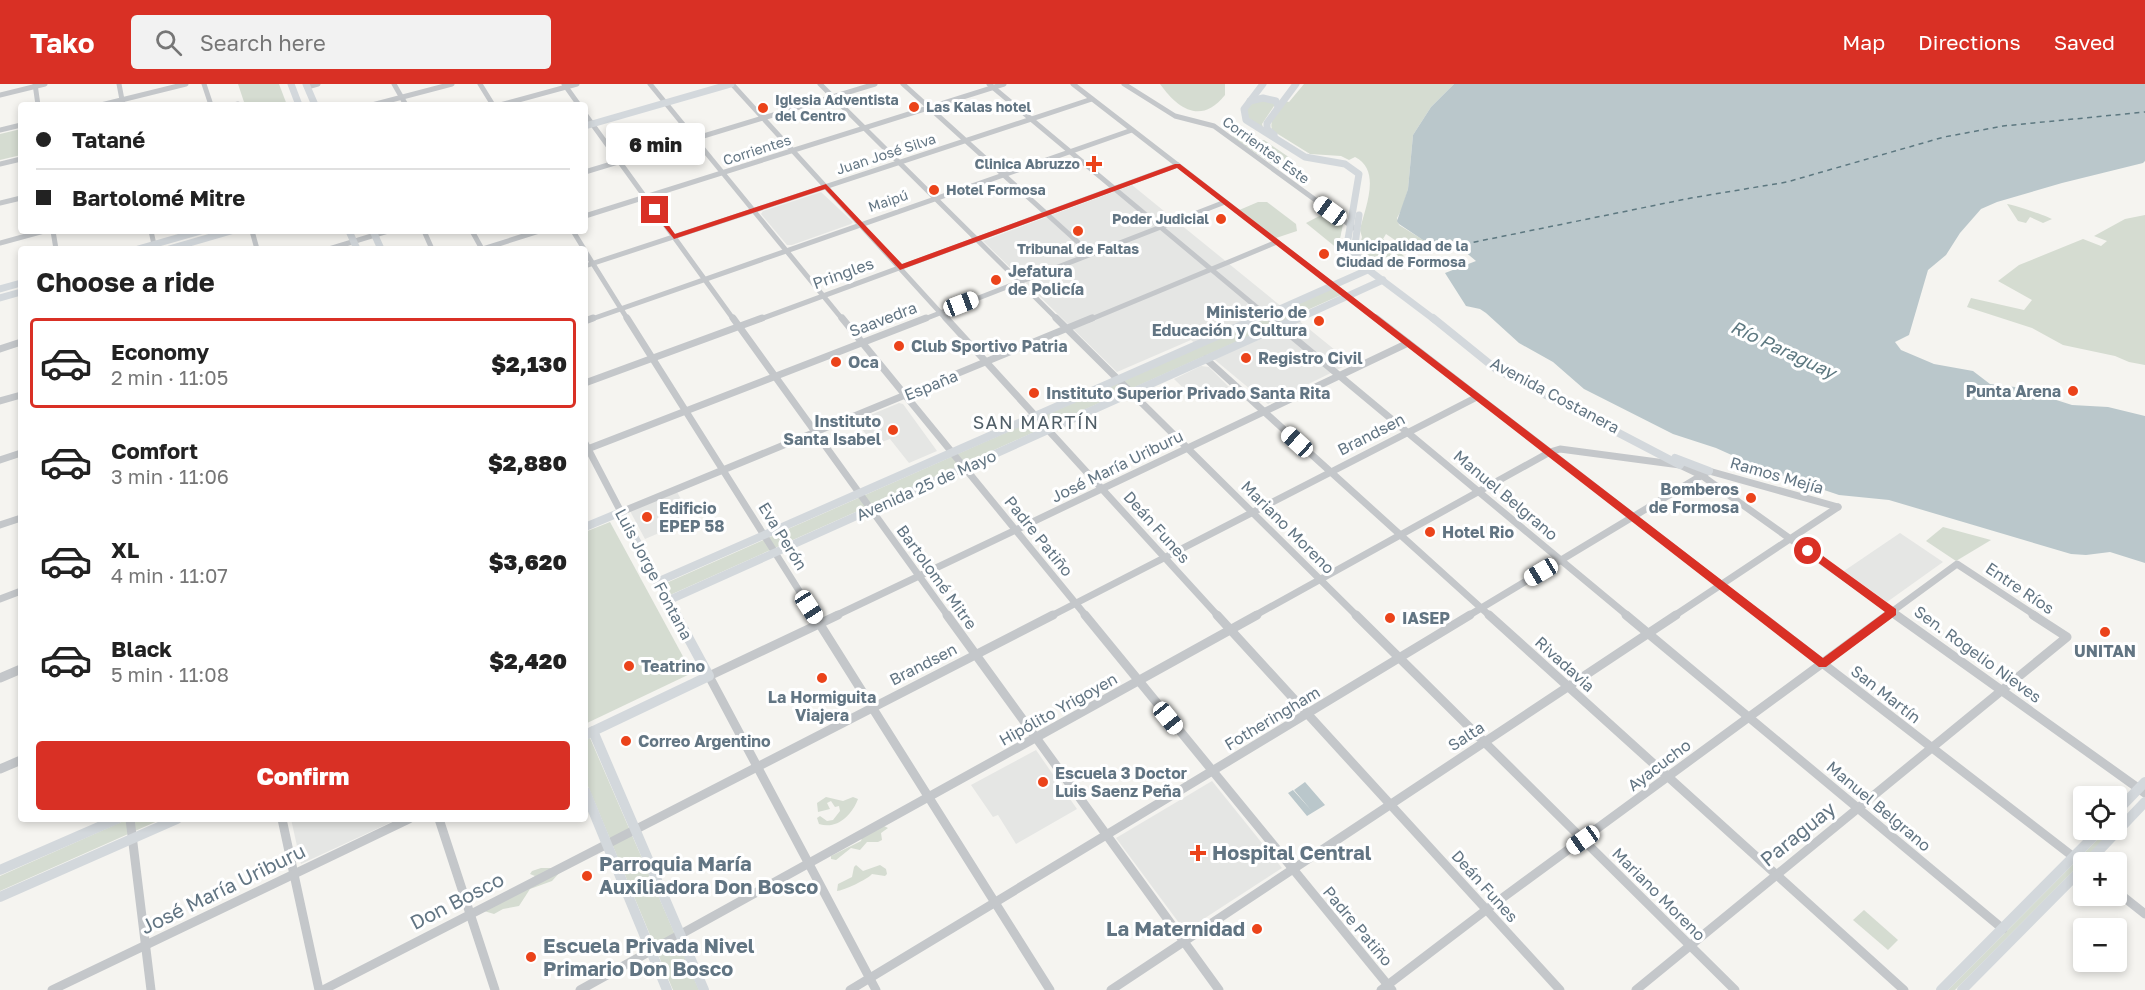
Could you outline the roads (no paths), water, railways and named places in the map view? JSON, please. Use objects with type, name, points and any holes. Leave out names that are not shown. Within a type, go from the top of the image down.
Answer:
[{"type":"main road","points":[[291,84],[298,102]]},
{"type":"main road","points":[[664,102],[721,84]]},
{"type":"main road","points":[[588,124],[732,84]]},
{"type":"main road","points":[[1250,101],[1263,84]]},
{"type":"main road","name":"Avenida Costanera","points":[[1296,84],[1267,123],[1268,129],[1272,134],[1307,155],[1350,162],[1364,174],[1365,179],[1354,228]]},
{"type":"main road","points":[[307,85],[314,102]]},
{"type":"main road","points":[[1250,101],[1268,98],[1276,101],[1278,107]]},
{"type":"main road","name":"Avenida Costanera","points":[[1250,101],[1244,113],[1250,123],[1305,158],[1338,162],[1357,170],[1360,177],[1354,228],[1354,252],[1370,269],[1379,271],[1384,279],[1496,369],[1680,465]]},
{"type":"main road","points":[[158,246],[192,234]]},
{"type":"main road","points":[[179,246],[221,234]]},
{"type":"main road","name":"Avenida 25 de Mayo","points":[[657,582],[1118,380],[1143,364],[1370,269]]},
{"type":"main road","name":"Avenida Costanera","points":[[1384,279],[1500,368],[1705,473]]},
{"type":"main road","name":"Avenida 25 de Mayo","points":[[667,601],[1384,279]]},
{"type":"main road","points":[[0,289],[18,284]]},
{"type":"main road","points":[[0,298],[18,293]]},
{"type":"main road","name":"España","points":[[588,526],[621,512]]},
{"type":"main road","name":"Luis Jorge Fontana","points":[[621,512],[709,676]]},
{"type":"main road","points":[[704,990],[589,733],[709,676]]},
{"type":"main road","points":[[2127,802],[2143,788]]},
{"type":"main road","points":[[588,798],[668,990]]},
{"type":"main road","points":[[2098,852],[2145,802]]},
{"type":"main road","points":[[0,870],[110,822]]},
{"type":"main road","points":[[0,897],[170,822]]},
{"type":"main road","points":[[1941,990],[2003,929],[2073,869]]},
{"type":"main road","points":[[1962,990],[2073,871]]},
{"type":"street","points":[[0,95],[45,84]]},
{"type":"street","points":[[119,84],[123,102],[186,84]]},
{"type":"street","points":[[204,84],[210,102]]},
{"type":"street","points":[[307,85],[318,84]]},
{"type":"street","points":[[394,84],[404,102]]},
{"type":"street","points":[[383,102],[452,84]]},
{"type":"street","points":[[480,84],[491,102]]},
{"type":"street","points":[[510,102],[577,84]]},
{"type":"street","name":"Padre Patiño","points":[[650,84],[906,395],[1387,988]]},
{"type":"street","name":"Deán Funes","points":[[732,84],[1560,990]]},
{"type":"street","name":"Mariano Moreno","points":[[820,84],[1735,990]]},
{"type":"street","points":[[588,171],[875,84]]},
{"type":"street","points":[[903,84],[1091,254]]},
{"type":"street","name":"Corrientes","points":[[588,215],[1004,84]]},
{"type":"street","name":"San Martín","points":[[1073,84],[2073,858]]},
{"type":"street","name":"Corrientes Este","points":[[1124,84],[1175,116],[1214,126],[1354,228]]},
{"type":"street","points":[[35,85],[38,102]]},
{"type":"street","points":[[565,86],[577,102]]},
{"type":"street","name":"Manuel Belgrano","points":[[992,86],[2003,929]]},
{"type":"street","name":"Juan José Silva","points":[[589,265],[1092,99]]},
{"type":"street","name":"Bartolomé Mitre","points":[[588,124],[619,161],[1219,990]]},
{"type":"street","points":[[0,130],[18,126]]},
{"type":"street","name":"Maipú","points":[[588,320],[1132,130]]},
{"type":"street","points":[[0,164],[18,160]]},
{"type":"street","name":"Pringles","points":[[588,382],[1178,165]]},
{"type":"street","points":[[0,203],[18,199]]},
{"type":"street","name":"Saavedra","points":[[588,446],[686,411],[1225,202]]},
{"type":"street","points":[[0,243],[33,234]]},
{"type":"street","points":[[355,245],[372,234]]},
{"type":"street","points":[[492,246],[530,234]]},
{"type":"street","name":"España","points":[[621,512],[1277,242]]},
{"type":"street","name":"Eva Perón","points":[[589,265],[621,309],[686,411],[1050,990]]},
{"type":"street","points":[[0,349],[18,343]]},
{"type":"street","name":"José María Uriburu","points":[[709,676],[1408,343]]},
{"type":"street","name":"Rivadavia","points":[[1206,359],[1904,990]]},
{"type":"street","points":[[0,401],[18,396]]},
{"type":"street","name":"Brandsen","points":[[607,843],[1477,397]]},
{"type":"street","points":[[1550,452],[1570,449],[1680,465]]},
{"type":"street","name":"Luis Jorge Fontana","points":[[588,451],[621,512]]},
{"type":"street","name":"Hipólito Yrigoyen","points":[[580,990],[1550,452]]},
{"type":"street","points":[[0,460],[18,454]]},
{"type":"street","name":"Sen. Rogelio Nieves","points":[[1680,465],[1705,473],[1892,612],[2143,788]]},
{"type":"street","name":"Ramos Mejía","points":[[1705,473],[1838,507]]},
{"type":"street","name":"Fotheringham","points":[[850,990],[1705,473]]},
{"type":"street","name":"Salta","points":[[1111,990],[1838,507]]},
{"type":"street","points":[[0,525],[18,519]]},
{"type":"street","name":"Ayacucho","points":[[1387,988],[1486,910],[1957,564]]},
{"type":"street","name":"Entre Ríos","points":[[1957,564],[2067,637]]},
{"type":"street","points":[[0,599],[18,592]]},
{"type":"street","name":"Paraguay","points":[[1636,990],[2067,637]]},
{"type":"street","points":[[0,678],[18,670]]},
{"type":"street","name":"Luis Jorge Fontana","points":[[709,676],[876,990]]},
{"type":"street","points":[[0,769],[18,761]]},
{"type":"street","points":[[130,822],[152,990]]},
{"type":"street","points":[[283,822],[321,990]]},
{"type":"street","name":"José María Uriburu","points":[[52,990],[403,822]]},
{"type":"street","points":[[440,822],[495,990]]},
{"type":"street","name":"Don Bosco","points":[[321,990],[607,843]]},
{"type":"street","points":[[2127,900],[2145,914]]},
{"type":"water","name":"Río Paraguay","points":[[1454,84],[2145,84],[2145,161],[1997,202],[1981,209],[1960,233],[1946,255],[1928,270],[1909,335],[1895,342],[1901,350],[1934,364],[1973,371],[1990,384],[2015,387],[2072,405],[2108,407],[2145,416],[2145,563],[2110,552],[2071,554],[1889,500],[1839,495],[1765,470],[1716,448],[1673,434],[1584,389],[1553,362],[1519,343],[1486,313],[1466,306],[1445,273],[1476,261],[1450,239],[1433,246],[1397,221],[1408,189],[1413,135],[1431,107]]},
{"type":"water","points":[[1305,782],[1325,805],[1307,816],[1288,793],[1293,790],[1311,810],[1294,790]]},
{"type":"place","name":"Las Kalas hotel","points":[[914,107]]},
{"type":"place","name":"Iglesia Adventista del Centro","points":[[763,108]]},
{"type":"place","name":"Clinica Abruzzo","points":[[1094,164]]},
{"type":"place","name":"Hotel Formosa","points":[[934,190]]},
{"type":"place","name":"Poder Judicial","points":[[1221,219]]},
{"type":"place","name":"Tribunal de Faltas","points":[[1078,231]]},
{"type":"place","name":"Municipalidad de la Ciudad de Formosa","points":[[1324,254]]},
{"type":"place","name":"Jefatura de Policía","points":[[996,280]]},
{"type":"place","name":"Ministerio de Educación y Cultura","points":[[1319,321]]},
{"type":"place","name":"Club Sportivo Patria","points":[[899,346]]},
{"type":"place","name":"Registro Civil","points":[[1246,358]]},
{"type":"place","name":"Oca","points":[[836,362]]},
{"type":"place","name":"Punta Arena","points":[[2073,391]]},
{"type":"place","name":"Instituto Superior Privado Santa Rita","points":[[1034,393]]},
{"type":"place","name":"Instituto Santa Isabel","points":[[893,430]]},
{"type":"place","name":"Bomberos de Formosa","points":[[1751,498]]},
{"type":"place","name":"Edificio EPEP 58","points":[[647,517]]},
{"type":"place","name":"Hotel Rio","points":[[1430,532]]},
{"type":"place","name":"IASEP","points":[[1390,618]]},
{"type":"place","name":"UNITAN","points":[[2105,632]]},
{"type":"place","name":"Teatrino","points":[[629,666]]},
{"type":"place","name":"La Hormiguita Viajera","points":[[822,678]]},
{"type":"place","name":"Correo Argentino","points":[[626,741]]},
{"type":"place","name":"Escuela 3 Doctor Luis Saenz Peña","points":[[1043,782]]},
{"type":"place","name":"Hospital Central","points":[[1198,853]]},
{"type":"place","name":"Parroquia María Auxiliadora Don Bosco","points":[[587,876]]},
{"type":"place","name":"La Maternidad","points":[[1257,929]]},
{"type":"place","name":"Escuela Privada Nivel Primario Don Bosco","points":[[531,957]]},
{"type":"district","name":"SAN MARTÍN","points":[[1036,423]]}]
